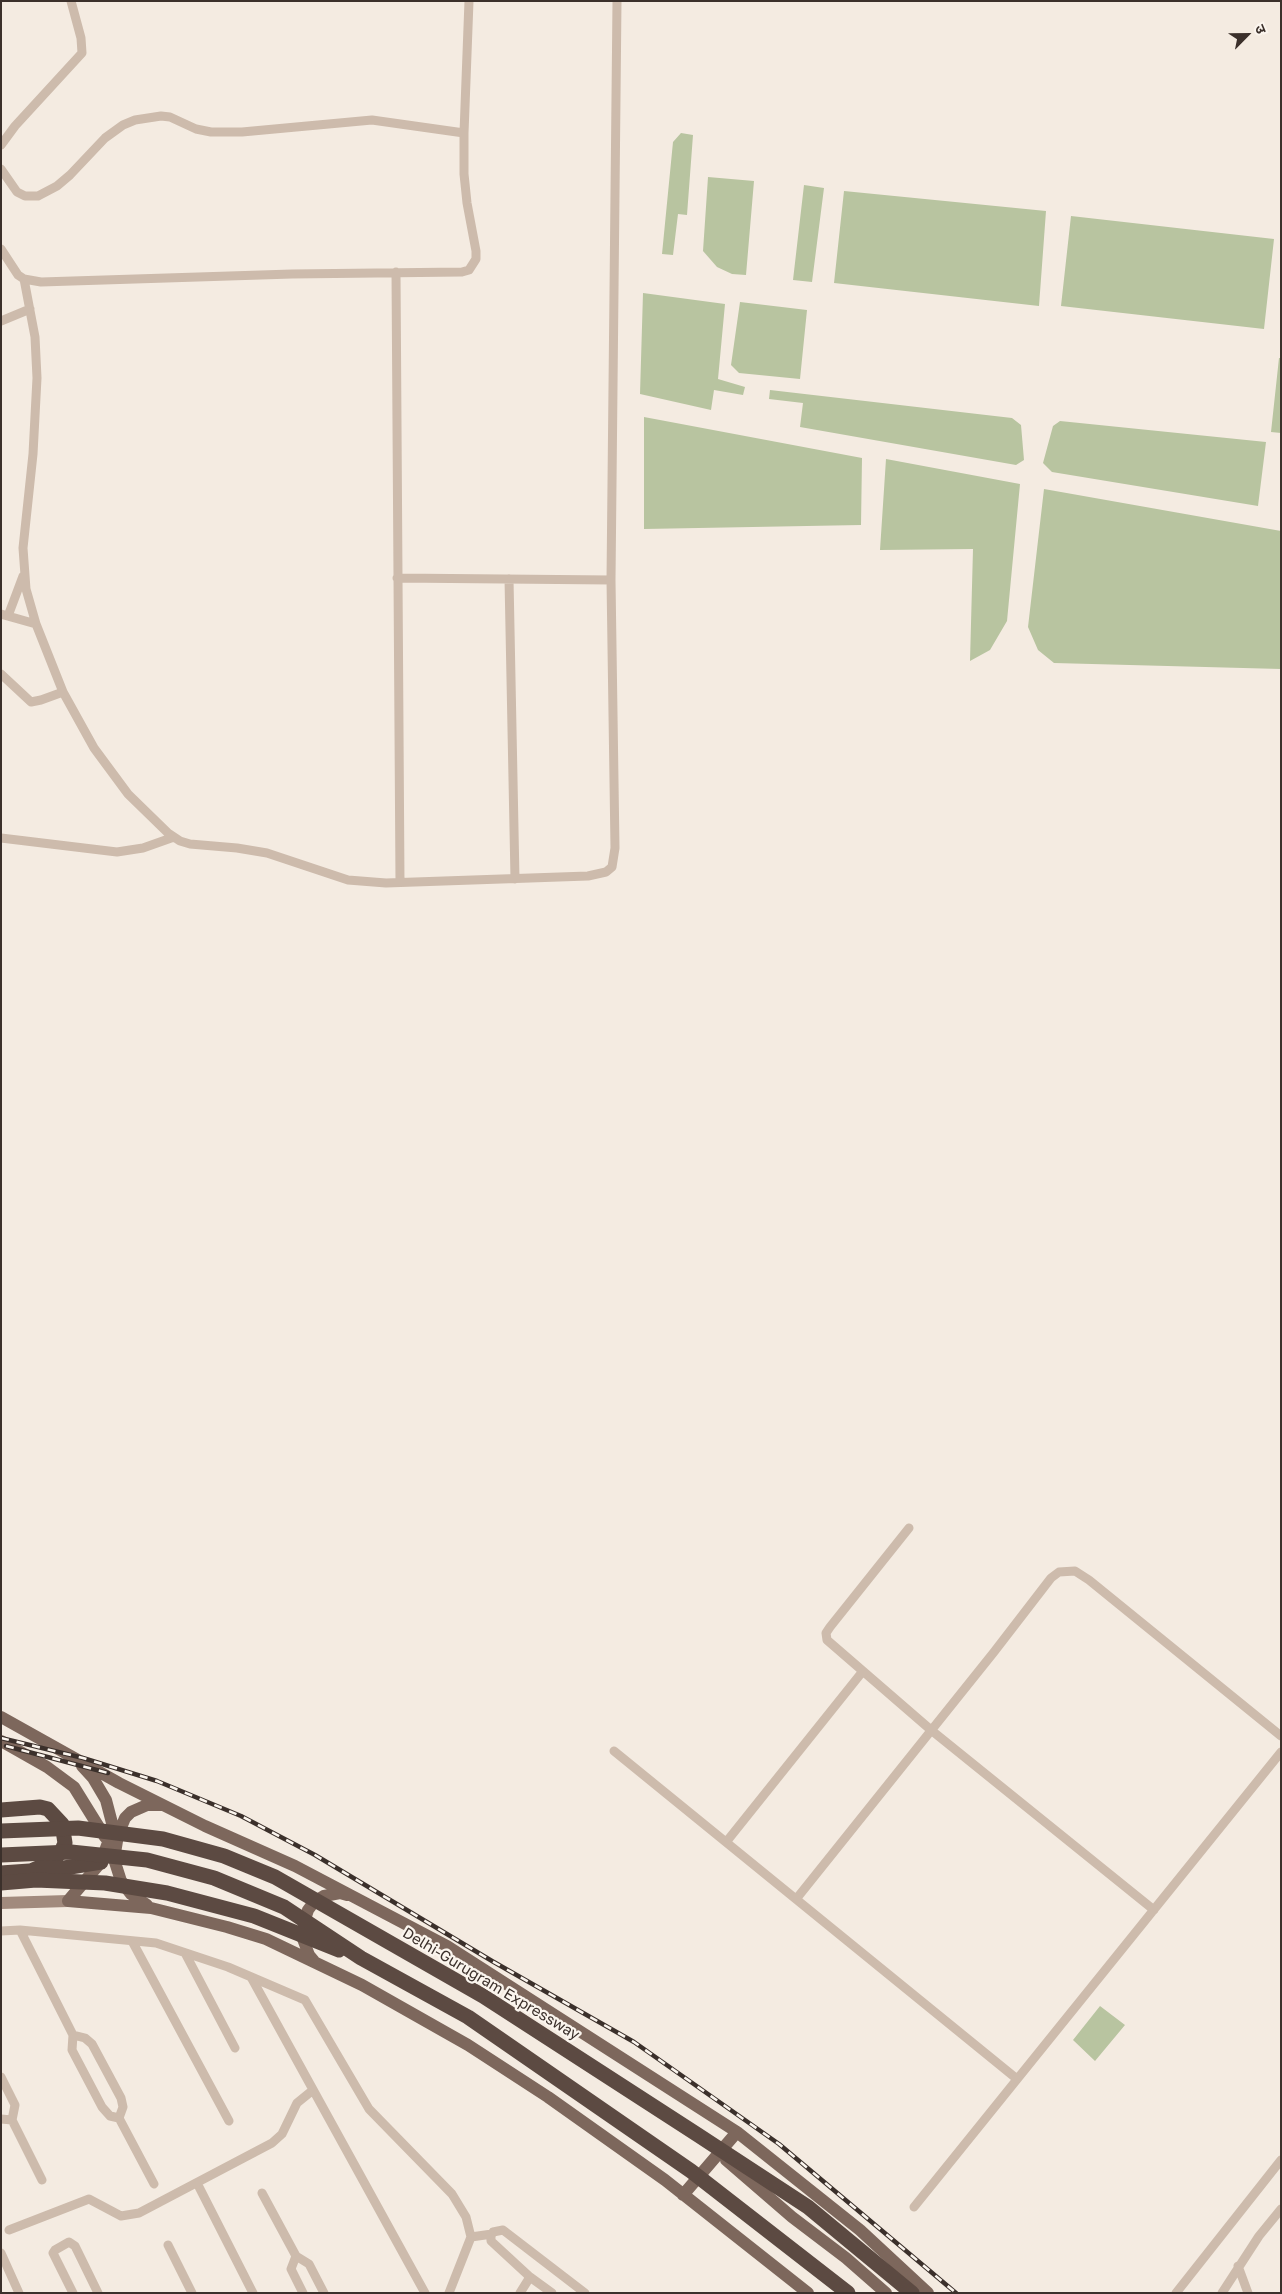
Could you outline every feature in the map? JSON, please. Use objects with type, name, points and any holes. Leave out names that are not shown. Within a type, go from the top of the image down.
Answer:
[{"type":"highway","points":[[1,1810],[40,1807],[48,1809],[62,1824],[65,1843],[62,1850],[52,1862],[31,1871]]},
{"type":"highway","name":"Delhi-Gurugram Expressway","points":[[1,1831],[78,1828],[163,1839],[224,1856],[275,1877],[483,1996],[698,2135],[808,2207],[912,2293]]},
{"type":"highway","points":[[1,1855],[54,1852],[113,1855],[182,1868],[250,1891],[284,1906],[361,1958],[468,2017],[691,2171],[848,2293]]},
{"type":"highway","points":[[1,1873],[58,1869],[100,1862]]},
{"type":"highway","points":[[1,1884],[36,1880],[105,1883],[167,1893],[254,1916],[361,1958]]},
{"type":"main road","points":[[1,1717],[119,1783],[205,1826],[295,1866],[447,1946],[737,2132],[860,2230],[928,2293]]},
{"type":"main road","points":[[1,1741],[47,1767],[74,1787],[108,1843]]},
{"type":"main road","points":[[62,1751],[87,1772],[103,1796],[112,1823],[108,1843],[100,1862],[68,1900]]},
{"type":"main road","points":[[151,1908],[131,1894],[121,1881],[114,1859],[118,1835],[125,1818],[138,1808],[156,1804],[170,1807]]},
{"type":"main road","points":[[316,1963],[309,1955],[303,1939],[304,1922],[308,1910],[314,1902],[324,1896],[340,1893],[352,1896]]},
{"type":"main road","points":[[1,1903],[68,1900],[151,1908],[266,1940],[362,1985],[468,2045],[548,2097],[665,2180],[808,2293]]},
{"type":"main road","points":[[683,2195],[737,2132]]},
{"type":"main road","points":[[698,2135],[792,2217],[846,2258],[886,2293]]},
{"type":"street","points":[[1,144],[14,126],[82,53],[81,38],[71,1]]},
{"type":"street","points":[[1,249],[13,270],[24,279],[41,282],[396,272],[462,272],[473,265],[476,251],[465,189],[464,133],[469,1]]},
{"type":"street","points":[[24,279],[35,337],[37,378],[33,454],[24,531],[24,574],[36,624],[63,692],[94,748],[118,782],[149,815],[174,837],[190,844],[237,848],[267,854],[348,880],[400,882],[598,875],[612,867],[615,857],[611,580],[617,1]]},
{"type":"street","points":[[1,168],[17,192],[25,196],[38,196],[57,186],[105,138],[123,125],[135,120],[161,116],[170,117],[196,129],[211,132],[242,132],[372,120],[464,133]]},
{"type":"street","points":[[396,272],[400,882]]},
{"type":"street","points":[[1,320],[30,309]]},
{"type":"street","points":[[24,574],[5,615],[36,624]]},
{"type":"street","points":[[397,578],[611,580]]},
{"type":"street","points":[[509,579],[515,879]]},
{"type":"street","points":[[1,674],[31,702],[63,692]]},
{"type":"street","points":[[1,838],[117,852],[142,848],[174,837]]},
{"type":"street","points":[[910,1528],[826,1634],[830,1644],[931,1730],[1154,1910]]},
{"type":"street","points":[[797,1898],[1051,1578],[1059,1572],[1075,1570],[1089,1580],[1281,1736]]},
{"type":"street","points":[[727,1841],[862,1671]]},
{"type":"street","points":[[614,1751],[727,1841],[1017,2079]]},
{"type":"street","points":[[914,2207],[1281,1752]]},
{"type":"street","points":[[20,1930],[73,2035],[72,2050],[102,2107],[110,2116],[119,2118]]},
{"type":"street","points":[[1,1931],[20,1930],[156,1943],[251,1977],[305,2000],[369,2109],[452,2194],[469,2224],[471,2237],[449,2293]]},
{"type":"street","points":[[132,1941],[229,2121]]},
{"type":"street","points":[[185,1953],[235,2048]]},
{"type":"street","points":[[251,1977],[425,2293]]},
{"type":"street","points":[[73,2035],[85,2038],[92,2044],[123,2102],[119,2118],[154,2184]]},
{"type":"street","points":[[1,2077],[15,2105],[12,2120],[42,2180]]},
{"type":"street","points":[[9,2230],[82,2200],[93,2199],[121,2216],[139,2214],[278,2139],[297,2103],[313,2090]]},
{"type":"street","points":[[1,2119],[12,2120]]},
{"type":"street","points":[[1176,2293],[1281,2160]]},
{"type":"street","points":[[197,2183],[254,2293]]},
{"type":"street","points":[[262,2193],[296,2256],[309,2264],[324,2293]]},
{"type":"street","points":[[1222,2293],[1238,2266],[1281,2209]]},
{"type":"street","points":[[471,2237],[492,2234],[498,2229],[504,2230],[585,2293]]},
{"type":"street","points":[[492,2234],[491,2241],[530,2277],[552,2293]]},
{"type":"street","points":[[74,2293],[53,2253],[69,2242],[75,2246],[98,2293]]},
{"type":"street","points":[[168,2245],[192,2293]]},
{"type":"street","points":[[1,2253],[19,2293]]},
{"type":"street","points":[[296,2256],[291,2269],[303,2293]]},
{"type":"street","points":[[1238,2266],[1248,2293]]},
{"type":"street","points":[[520,2293],[530,2277]]},
{"type":"green space","points":[[681,133],[693,135],[687,215],[678,214],[673,255],[662,254],[673,142]]},
{"type":"green space","points":[[708,177],[754,181],[746,275],[732,274],[717,267],[703,251]]},
{"type":"green space","points":[[804,185],[824,188],[812,282],[793,280]]},
{"type":"green space","points":[[844,191],[1046,211],[1039,306],[834,283]]},
{"type":"green space","points":[[1071,216],[1274,239],[1264,329],[1061,306]]},
{"type":"green space","points":[[643,293],[725,304],[718,379],[745,387],[743,395],[714,390],[711,410],[640,394]]},
{"type":"green space","points":[[740,302],[807,310],[800,379],[739,373],[731,365]]},
{"type":"green space","points":[[1279,358],[1281,358],[1281,433],[1271,432]]},
{"type":"green space","points":[[770,390],[1012,418],[1021,425],[1024,460],[1016,465],[800,427],[803,403],[769,399]]},
{"type":"green space","points":[[644,417],[862,458],[861,525],[644,529]]},
{"type":"green space","points":[[1060,421],[1266,442],[1258,506],[1052,472],[1043,463],[1053,426]]},
{"type":"green space","points":[[886,459],[1020,484],[1007,621],[990,650],[970,661],[973,549],[880,550]]},
{"type":"green space","points":[[1044,489],[1281,531],[1281,669],[1054,663],[1038,650],[1028,627]]},
{"type":"green space","points":[[1100,2006],[1125,2025],[1095,2061],[1073,2040]]},
{"type":"railway","points":[[1,1738],[83,1758],[157,1781],[241,1816],[315,1855],[492,1961],[634,2042],[779,2144],[956,2293]]},
{"type":"railway","points":[[6,1746],[108,1773]]}]
